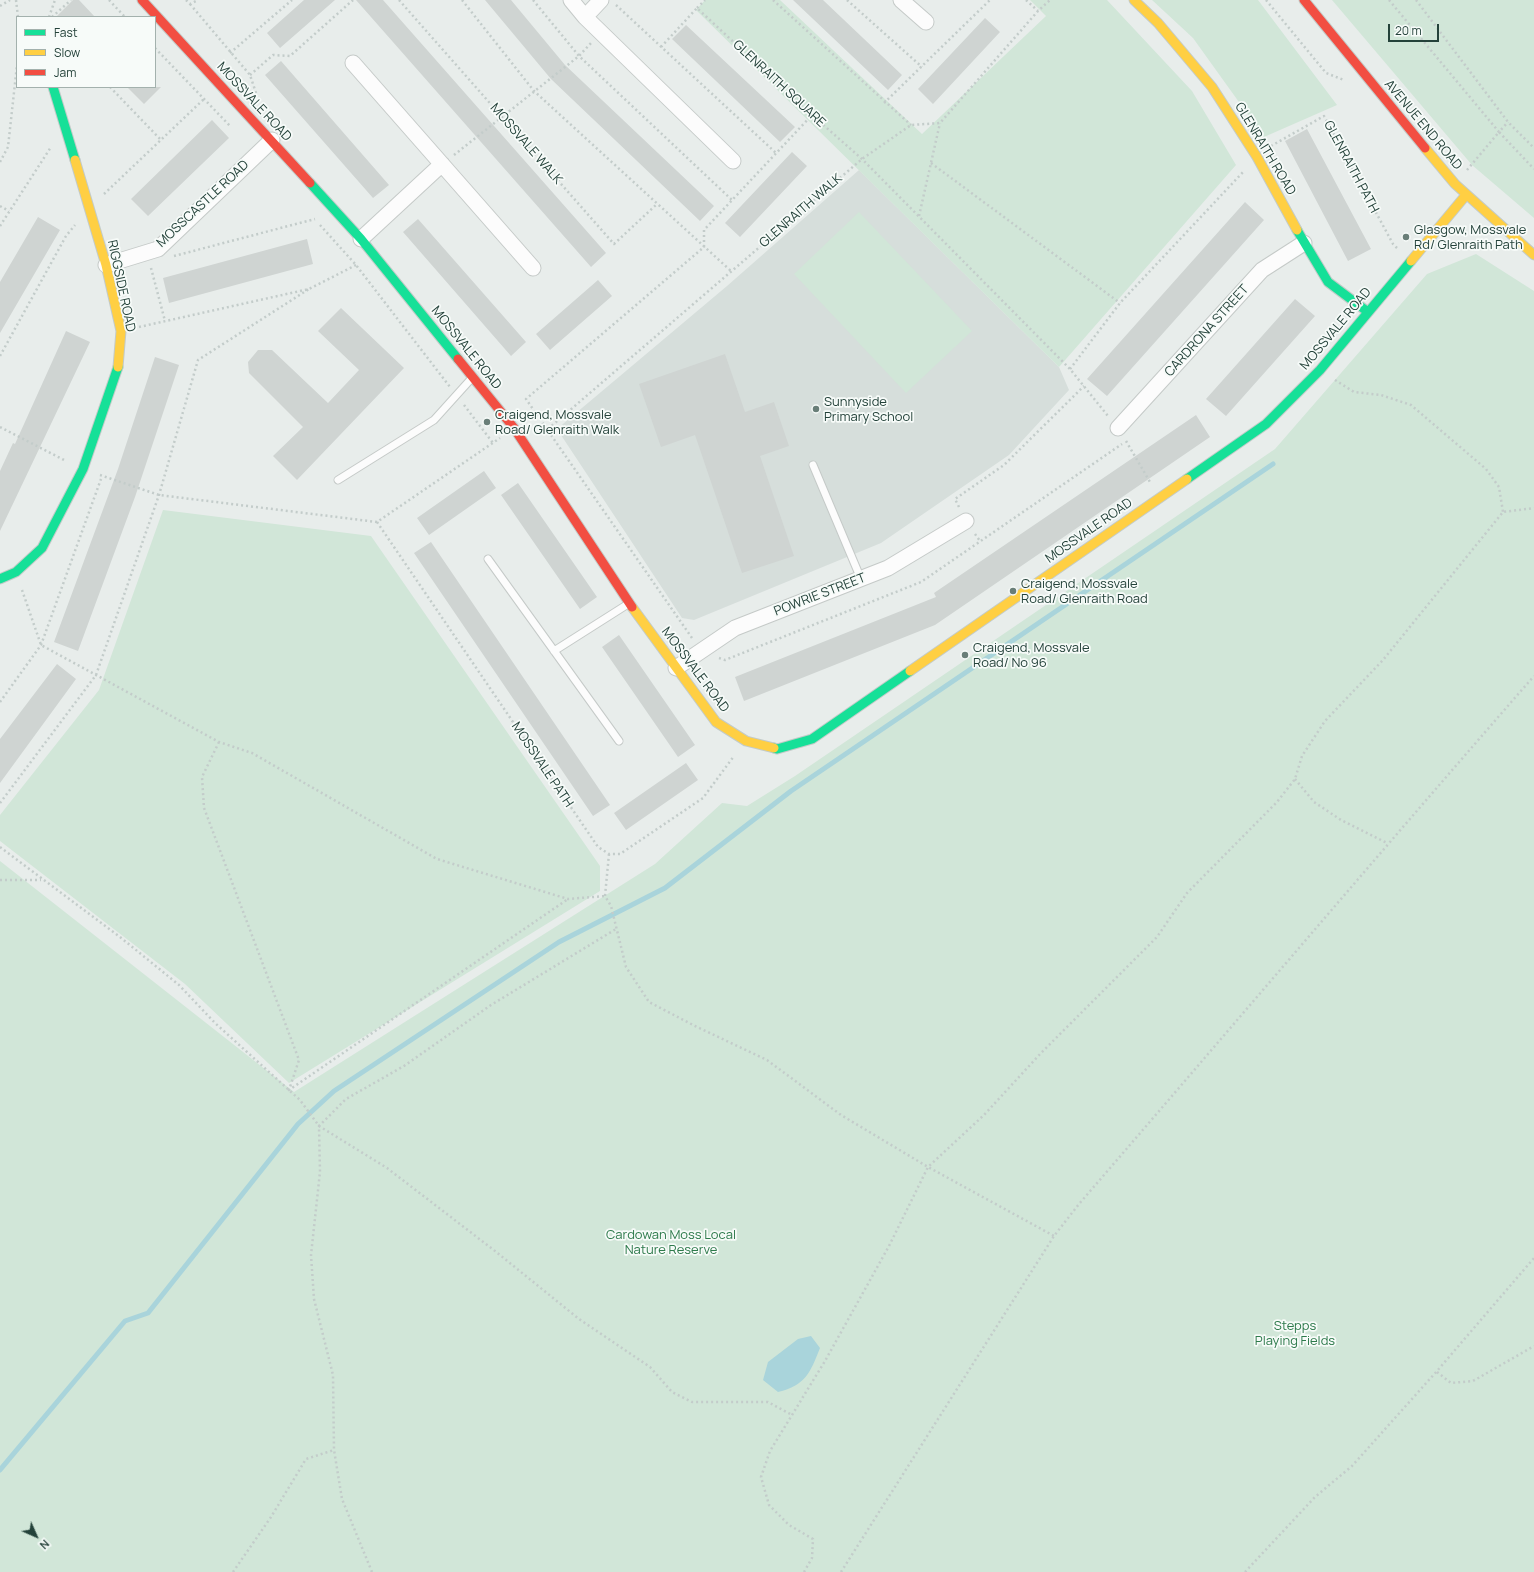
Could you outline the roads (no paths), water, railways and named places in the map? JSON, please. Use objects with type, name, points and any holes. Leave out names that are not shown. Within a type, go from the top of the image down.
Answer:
[{"type":"street","name":"MOSSVALE ROAD","points":[[142,0],[272,140],[361,239],[514,428],[629,602],[716,722],[746,741],[777,749],[812,739],[1266,424],[1320,370],[1466,195]]},
{"type":"street","points":[[571,0],[585,17],[734,161]]},
{"type":"street","points":[[585,17],[600,0]]},
{"type":"street","points":[[901,0],[926,22]]},
{"type":"street","name":"GLENRAITH ROAD","points":[[1134,0],[1158,23],[1212,87],[1256,157],[1304,243],[1328,282],[1368,312]]},
{"type":"street","name":"AVENUE END ROAD","points":[[1304,0],[1455,184],[1534,255]]},
{"type":"street","points":[[353,64],[533,268]]},
{"type":"street","name":"RIGGSIDE ROAD","points":[[0,579],[16,572],[42,548],[83,469],[117,373],[121,331],[106,265],[53,88]]},
{"type":"street","name":"MOSSCASTLE ROAD","points":[[106,265],[158,249],[272,140]]},
{"type":"street","points":[[361,239],[442,164]]},
{"type":"street","name":"CARDRONA STREET","points":[[1122,435],[1262,270],[1304,243]]},
{"type":"street","name":"POWRIE STREET","points":[[676,668],[735,628],[888,568],[966,521]]},
{"type":"lane","points":[[338,480],[434,420],[473,377]]},
{"type":"lane","points":[[813,465],[861,579]]},
{"type":"lane","points":[[488,559],[619,742]]},
{"type":"lane","points":[[554,651],[629,602]]},
{"type":"water","points":[[811,1336],[820,1348],[810,1371],[801,1382],[795,1386],[778,1392],[763,1380],[768,1362],[798,1339]]},
{"type":"waterway","points":[[0,1470],[125,1321],[148,1313],[298,1124],[334,1091],[559,942],[665,888],[791,791],[1273,464]]},
{"type":"place","name":"Glasgow, Mossvale Rd/ Glenraith Path","points":[[1406,237]]},
{"type":"place","name":"Sunnyside Primary School","points":[[816,409]]},
{"type":"place","name":"Craigend, Mossvale Road/ Glenraith Walk","points":[[487,422]]},
{"type":"place","name":"Craigend, Mossvale Road/ Glenraith Road","points":[[1013,591]]},
{"type":"place","name":"Craigend, Mossvale Road/ No 96","points":[[965,655]]},
{"type":"park label","name":"Cardowan Moss Local Nature Reserve","points":[[671,1242]]},
{"type":"park label","name":"Stepps Playing Fields","points":[[1295,1334]]}]
